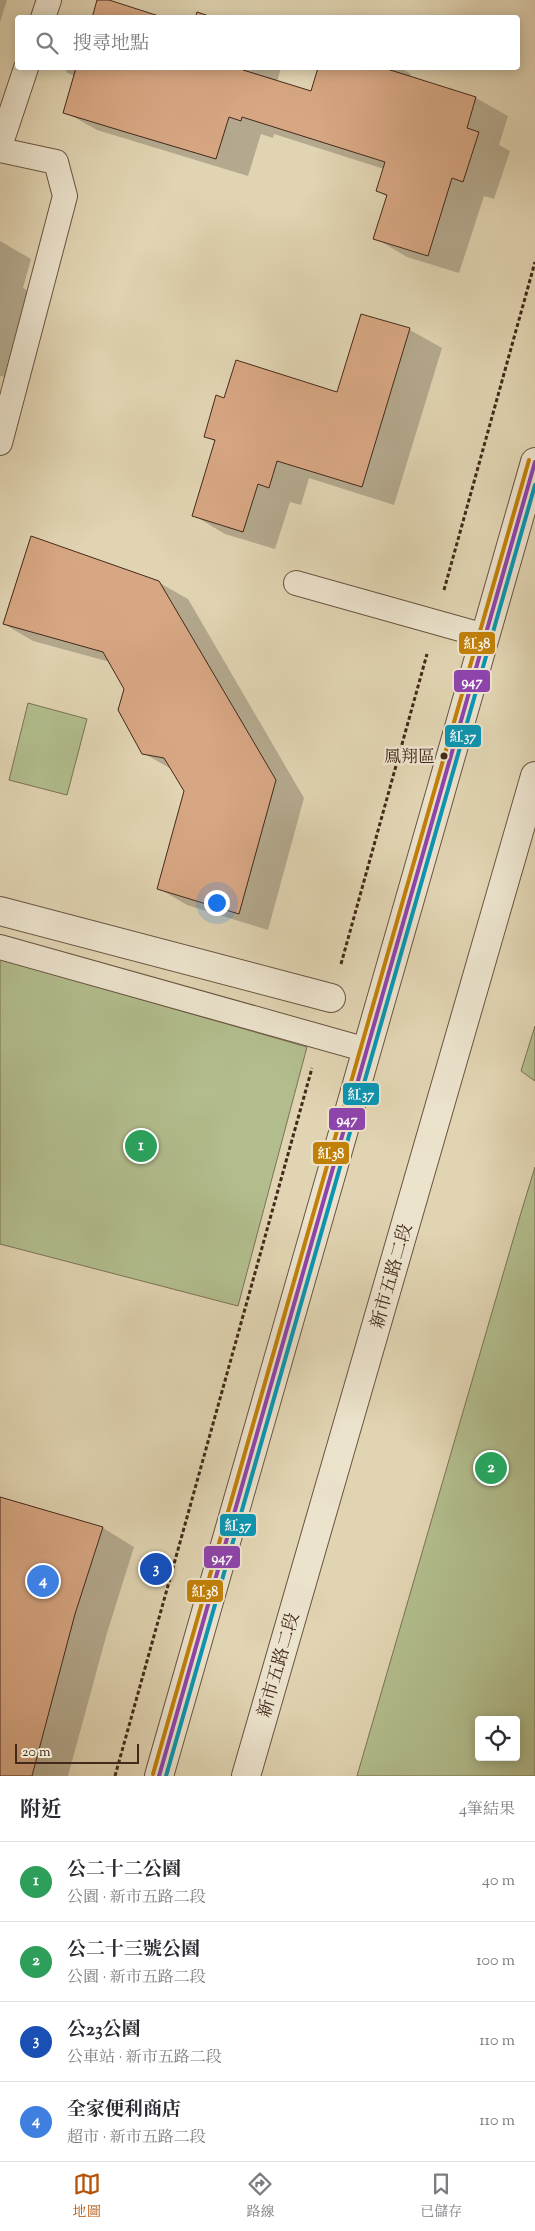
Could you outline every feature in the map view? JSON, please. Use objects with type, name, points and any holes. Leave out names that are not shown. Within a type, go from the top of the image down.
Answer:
[{"type":"street","points":[[159,1776],[535,462]]},
{"type":"street","name":"新市五路二段","points":[[246,1776],[535,776]]},
{"type":"street","points":[[0,910],[331,998]]},
{"type":"lane","points":[[44,15],[49,0]]},
{"type":"lane","points":[[0,443],[65,196],[56,162],[0,148],[25,70]]},
{"type":"lane","points":[[296,583],[485,636]]},
{"type":"lane","points":[[0,947],[367,1050]]},
{"type":"green space","points":[[28,703],[87,719],[67,795],[9,780]]},
{"type":"green space","points":[[0,959],[307,1047],[238,1306],[0,1244]]},
{"type":"green space","points":[[535,1026],[535,1081],[521,1071]]},
{"type":"green space","points":[[535,1167],[535,1776],[357,1776],[520,1216]]},
{"type":"building","points":[[97,0],[109,0],[156,15],[93,15]]},
{"type":"building","points":[[75,70],[243,70],[311,91],[317,70],[390,70],[476,97],[467,128],[479,132],[463,182],[452,178],[428,256],[373,239],[387,195],[376,191],[385,162],[242,117],[241,121],[229,117],[216,159],[63,113]]},
{"type":"building","points":[[361,314],[410,328],[362,487],[277,461],[269,488],[258,484],[243,532],[192,516],[215,440],[204,437],[216,395],[224,398],[236,360],[337,392]]},
{"type":"building","points":[[31,536],[159,581],[276,780],[239,914],[157,889],[184,791],[164,758],[142,754],[118,710],[124,689],[103,652],[3,624]]},
{"type":"building","points":[[0,1497],[103,1527],[75,1614],[32,1776],[0,1776]]},
{"type":"transit line","name":"紅38","points":[[153,1774],[529,460]]},
{"type":"transit line","name":"947","points":[[159,1776],[535,462]]},
{"type":"transit line","name":"紅37","points":[[166,1776],[535,485]]},
{"type":"place","name":"鳳翔區","points":[[444,756]]},
{"type":"place","name":"公二十二公園","points":[[141,1146]]},
{"type":"place","name":"公二十三號公園","points":[[491,1468]]},
{"type":"place","name":"公23公園","points":[[156,1569]]},
{"type":"place","name":"全家便利商店","points":[[43,1581]]}]
